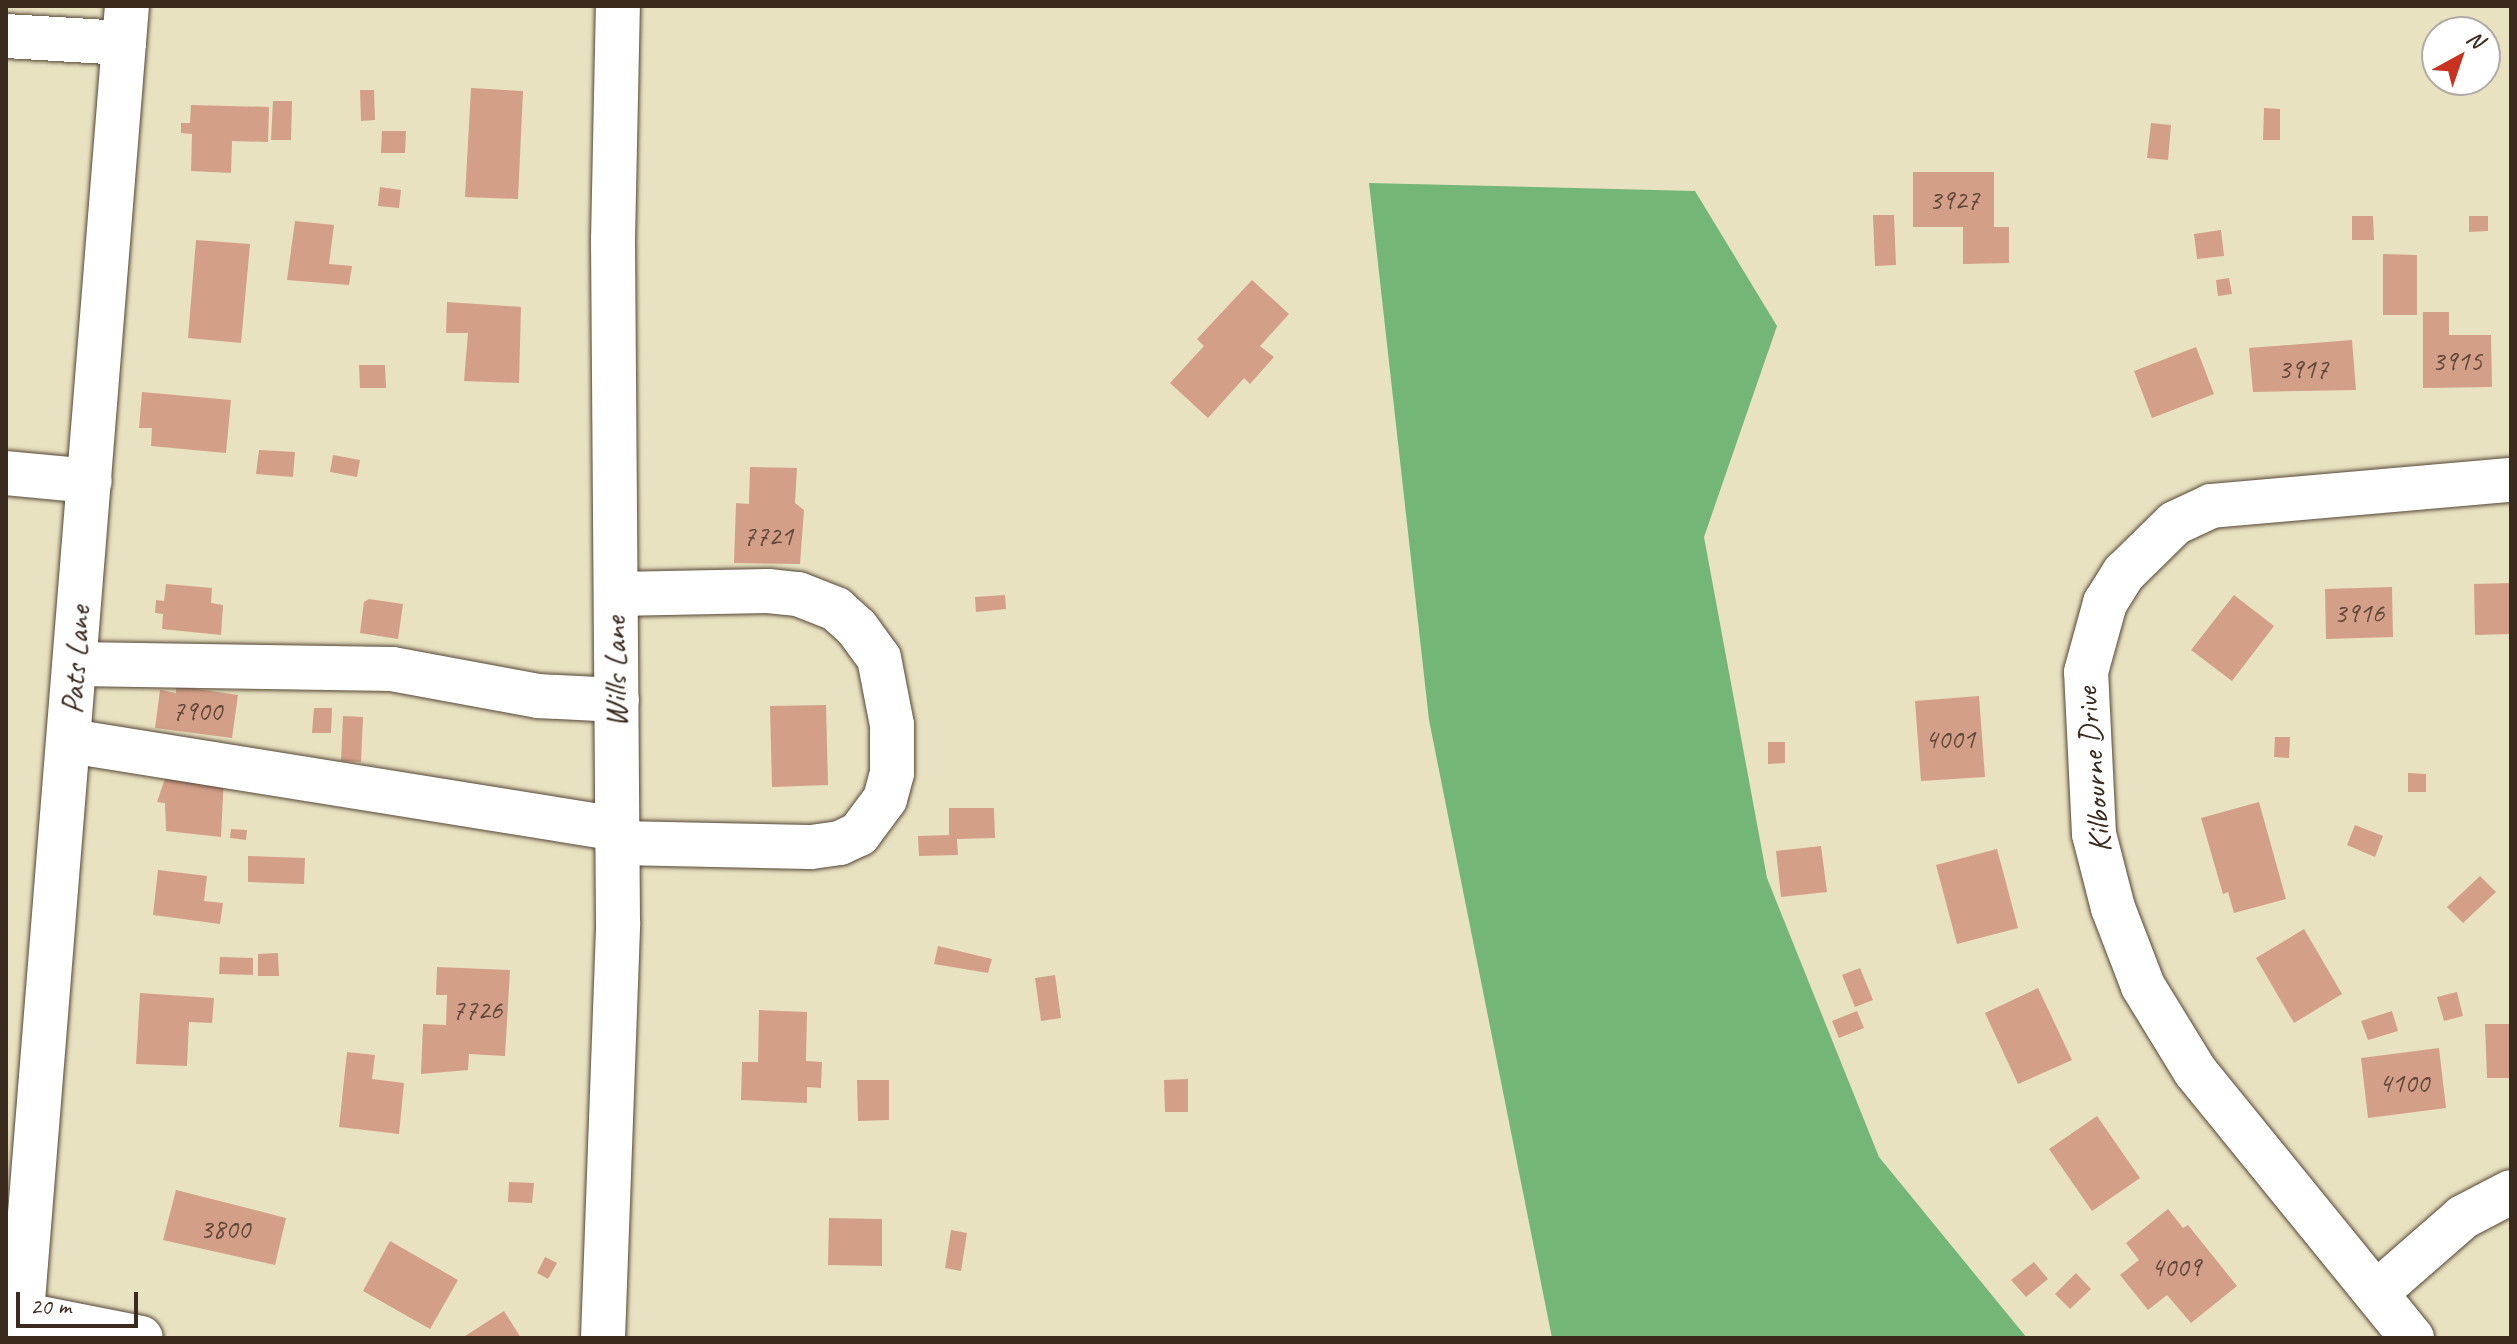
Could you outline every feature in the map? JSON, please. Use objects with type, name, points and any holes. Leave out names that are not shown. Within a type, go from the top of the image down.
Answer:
[{"type":"street","name":"Wills Lane","points":[[603,1338],[618,836],[613,240],[618,6]]},
{"type":"street","points":[[6,36],[125,24]]},
{"type":"street","name":"Pats Lane","points":[[22,1326],[125,24]]},
{"type":"street","points":[[6,473],[90,481]]},
{"type":"street","name":"Kilbourne Drive","points":[[2412,1338],[2195,1071],[2143,986],[2113,908],[2094,834],[2086,672],[2101,614],[2124,573],[2175,523],[2211,506],[2511,480]]},
{"type":"street","points":[[70,741],[618,836],[811,847],[840,843],[859,834],[885,799],[892,773],[892,725],[879,658],[836,609],[798,594],[768,591],[616,594]]},
{"type":"street","points":[[76,664],[392,669],[538,696],[617,700]]},
{"type":"street","points":[[2376,1293],[2463,1217],[2511,1192]]},
{"type":"street","points":[[22,1326],[141,1338]]},
{"type":"green space","points":[[1369,183],[1695,191],[1777,326],[1704,537],[1767,878],[1879,1157],[2027,1338],[1552,1338],[1429,720]]},
{"type":"building","points":[[471,88],[523,91],[518,199],[465,197]]},
{"type":"building","points":[[360,90],[374,90],[375,120],[361,121]]},
{"type":"building","points":[[273,101],[292,101],[291,140],[271,140]]},
{"type":"building","points":[[191,105],[269,107],[268,142],[232,141],[231,173],[191,171],[192,134],[181,133],[181,123],[190,123]]},
{"type":"building","points":[[2264,108],[2280,109],[2280,140],[2263,140]]},
{"type":"building","points":[[2151,123],[2171,125],[2168,160],[2147,158]]},
{"type":"building","points":[[382,131],[406,131],[405,153],[381,153]]},
{"type":"building","points":[[1913,172],[1994,172],[1994,227],[2009,227],[2009,263],[1963,264],[1963,227],[1913,227]]},
{"type":"building","points":[[380,187],[401,190],[399,208],[378,206]]},
{"type":"building","points":[[1873,215],[1894,215],[1896,265],[1875,266]]},
{"type":"building","points":[[2352,216],[2373,216],[2374,240],[2352,240]]},
{"type":"building","points":[[2469,216],[2488,216],[2488,231],[2469,232]]},
{"type":"building","points":[[295,221],[334,225],[329,264],[352,266],[349,285],[287,280]]},
{"type":"building","points":[[2221,230],[2224,256],[2197,259],[2194,234]]},
{"type":"building","points":[[196,240],[250,244],[241,343],[188,338]]},
{"type":"building","points":[[2383,254],[2417,255],[2417,315],[2383,315]]},
{"type":"building","points":[[2229,278],[2232,294],[2218,296],[2216,280]]},
{"type":"building","points":[[1252,280],[1289,314],[1260,346],[1274,357],[1250,384],[1244,378],[1208,418],[1170,383],[1204,346],[1197,339]]},
{"type":"building","points":[[447,302],[521,307],[519,383],[464,381],[468,333],[446,333]]},
{"type":"building","points":[[2423,312],[2449,312],[2449,335],[2491,335],[2492,387],[2423,388]]},
{"type":"building","points":[[2352,340],[2356,390],[2253,392],[2249,348]]},
{"type":"building","points":[[2196,347],[2214,394],[2152,418],[2134,371]]},
{"type":"building","points":[[359,365],[385,365],[386,388],[360,388]]},
{"type":"building","points":[[142,392],[231,400],[226,453],[151,446],[152,428],[139,428]]},
{"type":"building","points":[[259,450],[295,452],[293,477],[256,474]]},
{"type":"building","points":[[333,455],[360,460],[357,477],[330,472]]},
{"type":"building","points":[[750,467],[797,468],[795,503],[804,510],[800,564],[734,563],[736,503],[749,504]]},
{"type":"building","points":[[2511,583],[2511,634],[2475,635],[2474,584]]},
{"type":"building","points":[[166,584],[212,588],[211,603],[223,605],[221,635],[162,629],[163,614],[155,613],[156,600],[164,601]]},
{"type":"building","points":[[2392,587],[2393,637],[2326,639],[2325,589]]},
{"type":"building","points":[[1005,595],[1006,609],[976,612],[975,597]]},
{"type":"building","points":[[2234,595],[2274,626],[2232,681],[2191,650]]},
{"type":"building","points":[[369,599],[403,604],[398,639],[360,633],[364,602]]},
{"type":"building","points":[[176,686],[238,695],[232,738],[155,728],[160,690],[176,693]]},
{"type":"building","points":[[1979,696],[1985,777],[1921,781],[1915,701]]},
{"type":"building","points":[[826,705],[828,785],[772,787],[770,706]]},
{"type":"building","points":[[314,708],[332,708],[331,733],[312,733]]},
{"type":"building","points":[[343,716],[363,717],[361,762],[341,761]]},
{"type":"building","points":[[2275,737],[2290,737],[2289,758],[2274,757]]},
{"type":"building","points":[[1768,742],[1785,742],[1785,763],[1768,764]]},
{"type":"building","points":[[168,770],[224,776],[221,837],[166,831],[165,803],[157,802]]},
{"type":"building","points":[[2408,773],[2426,774],[2426,792],[2408,792]]},
{"type":"building","points":[[2259,802],[2286,899],[2234,913],[2228,892],[2223,894],[2201,818]]},
{"type":"building","points":[[949,808],[994,808],[995,838],[957,839],[958,855],[919,856],[918,836],[949,835]]},
{"type":"building","points":[[2355,825],[2383,836],[2375,857],[2347,845]]},
{"type":"building","points":[[231,829],[247,830],[246,840],[230,838]]},
{"type":"building","points":[[1821,846],[1827,892],[1781,897],[1776,851]]},
{"type":"building","points":[[1997,849],[2018,928],[1957,944],[1936,865]]},
{"type":"building","points":[[248,856],[305,858],[304,884],[248,882]]},
{"type":"building","points":[[158,870],[207,876],[204,901],[223,903],[220,924],[153,915]]},
{"type":"building","points":[[2480,876],[2496,892],[2463,923],[2447,907]]},
{"type":"building","points":[[2304,929],[2342,994],[2294,1023],[2256,958]]},
{"type":"building","points":[[938,946],[992,959],[988,973],[934,964]]},
{"type":"building","points":[[278,953],[279,976],[258,976],[258,954]]},
{"type":"building","points":[[220,957],[253,958],[253,975],[219,974]]},
{"type":"building","points":[[437,967],[510,970],[505,1056],[469,1054],[468,1070],[421,1074],[423,1024],[446,1025],[447,995],[436,995]]},
{"type":"building","points":[[1860,968],[1873,1000],[1855,1007],[1842,975]]},
{"type":"building","points":[[1055,975],[1061,1018],[1041,1021],[1035,978]]},
{"type":"building","points":[[2038,988],[2072,1060],[2018,1084],[1985,1013]]},
{"type":"building","points":[[2457,992],[2463,1016],[2444,1021],[2437,997]]},
{"type":"building","points":[[140,993],[214,998],[212,1023],[189,1022],[187,1066],[136,1064]]},
{"type":"building","points":[[759,1010],[807,1012],[806,1061],[822,1062],[821,1088],[807,1087],[807,1103],[741,1100],[742,1062],[758,1062]]},
{"type":"building","points":[[1857,1011],[1864,1028],[1839,1038],[1832,1021]]},
{"type":"building","points":[[2392,1011],[2398,1031],[2368,1040],[2361,1021]]},
{"type":"building","points":[[2485,1024],[2511,1024],[2511,1078],[2487,1078]]},
{"type":"building","points":[[2439,1048],[2446,1108],[2368,1118],[2361,1058]]},
{"type":"building","points":[[347,1052],[375,1055],[372,1079],[404,1083],[399,1134],[339,1127]]},
{"type":"building","points":[[1188,1079],[1188,1112],[1165,1112],[1164,1080]]},
{"type":"building","points":[[857,1080],[889,1080],[889,1120],[858,1121]]},
{"type":"building","points":[[2097,1116],[2140,1178],[2092,1211],[2049,1149]]},
{"type":"building","points":[[509,1182],[534,1183],[532,1203],[508,1202]]},
{"type":"building","points":[[176,1190],[286,1218],[275,1265],[163,1240]]},
{"type":"building","points":[[2168,1209],[2183,1228],[2188,1225],[2237,1286],[2191,1323],[2167,1295],[2148,1310],[2120,1275],[2139,1260],[2126,1243]]},
{"type":"building","points":[[829,1218],[882,1219],[882,1266],[828,1265]]},
{"type":"building","points":[[951,1230],[967,1233],[961,1271],[945,1268]]},
{"type":"building","points":[[390,1241],[458,1280],[430,1329],[363,1291]]},
{"type":"building","points":[[545,1257],[557,1263],[548,1279],[537,1273]]},
{"type":"building","points":[[2034,1262],[2048,1279],[2026,1297],[2011,1280]]},
{"type":"building","points":[[2076,1273],[2091,1289],[2070,1309],[2055,1294]]},
{"type":"building","points":[[504,1311],[521,1338],[462,1338]]}]
